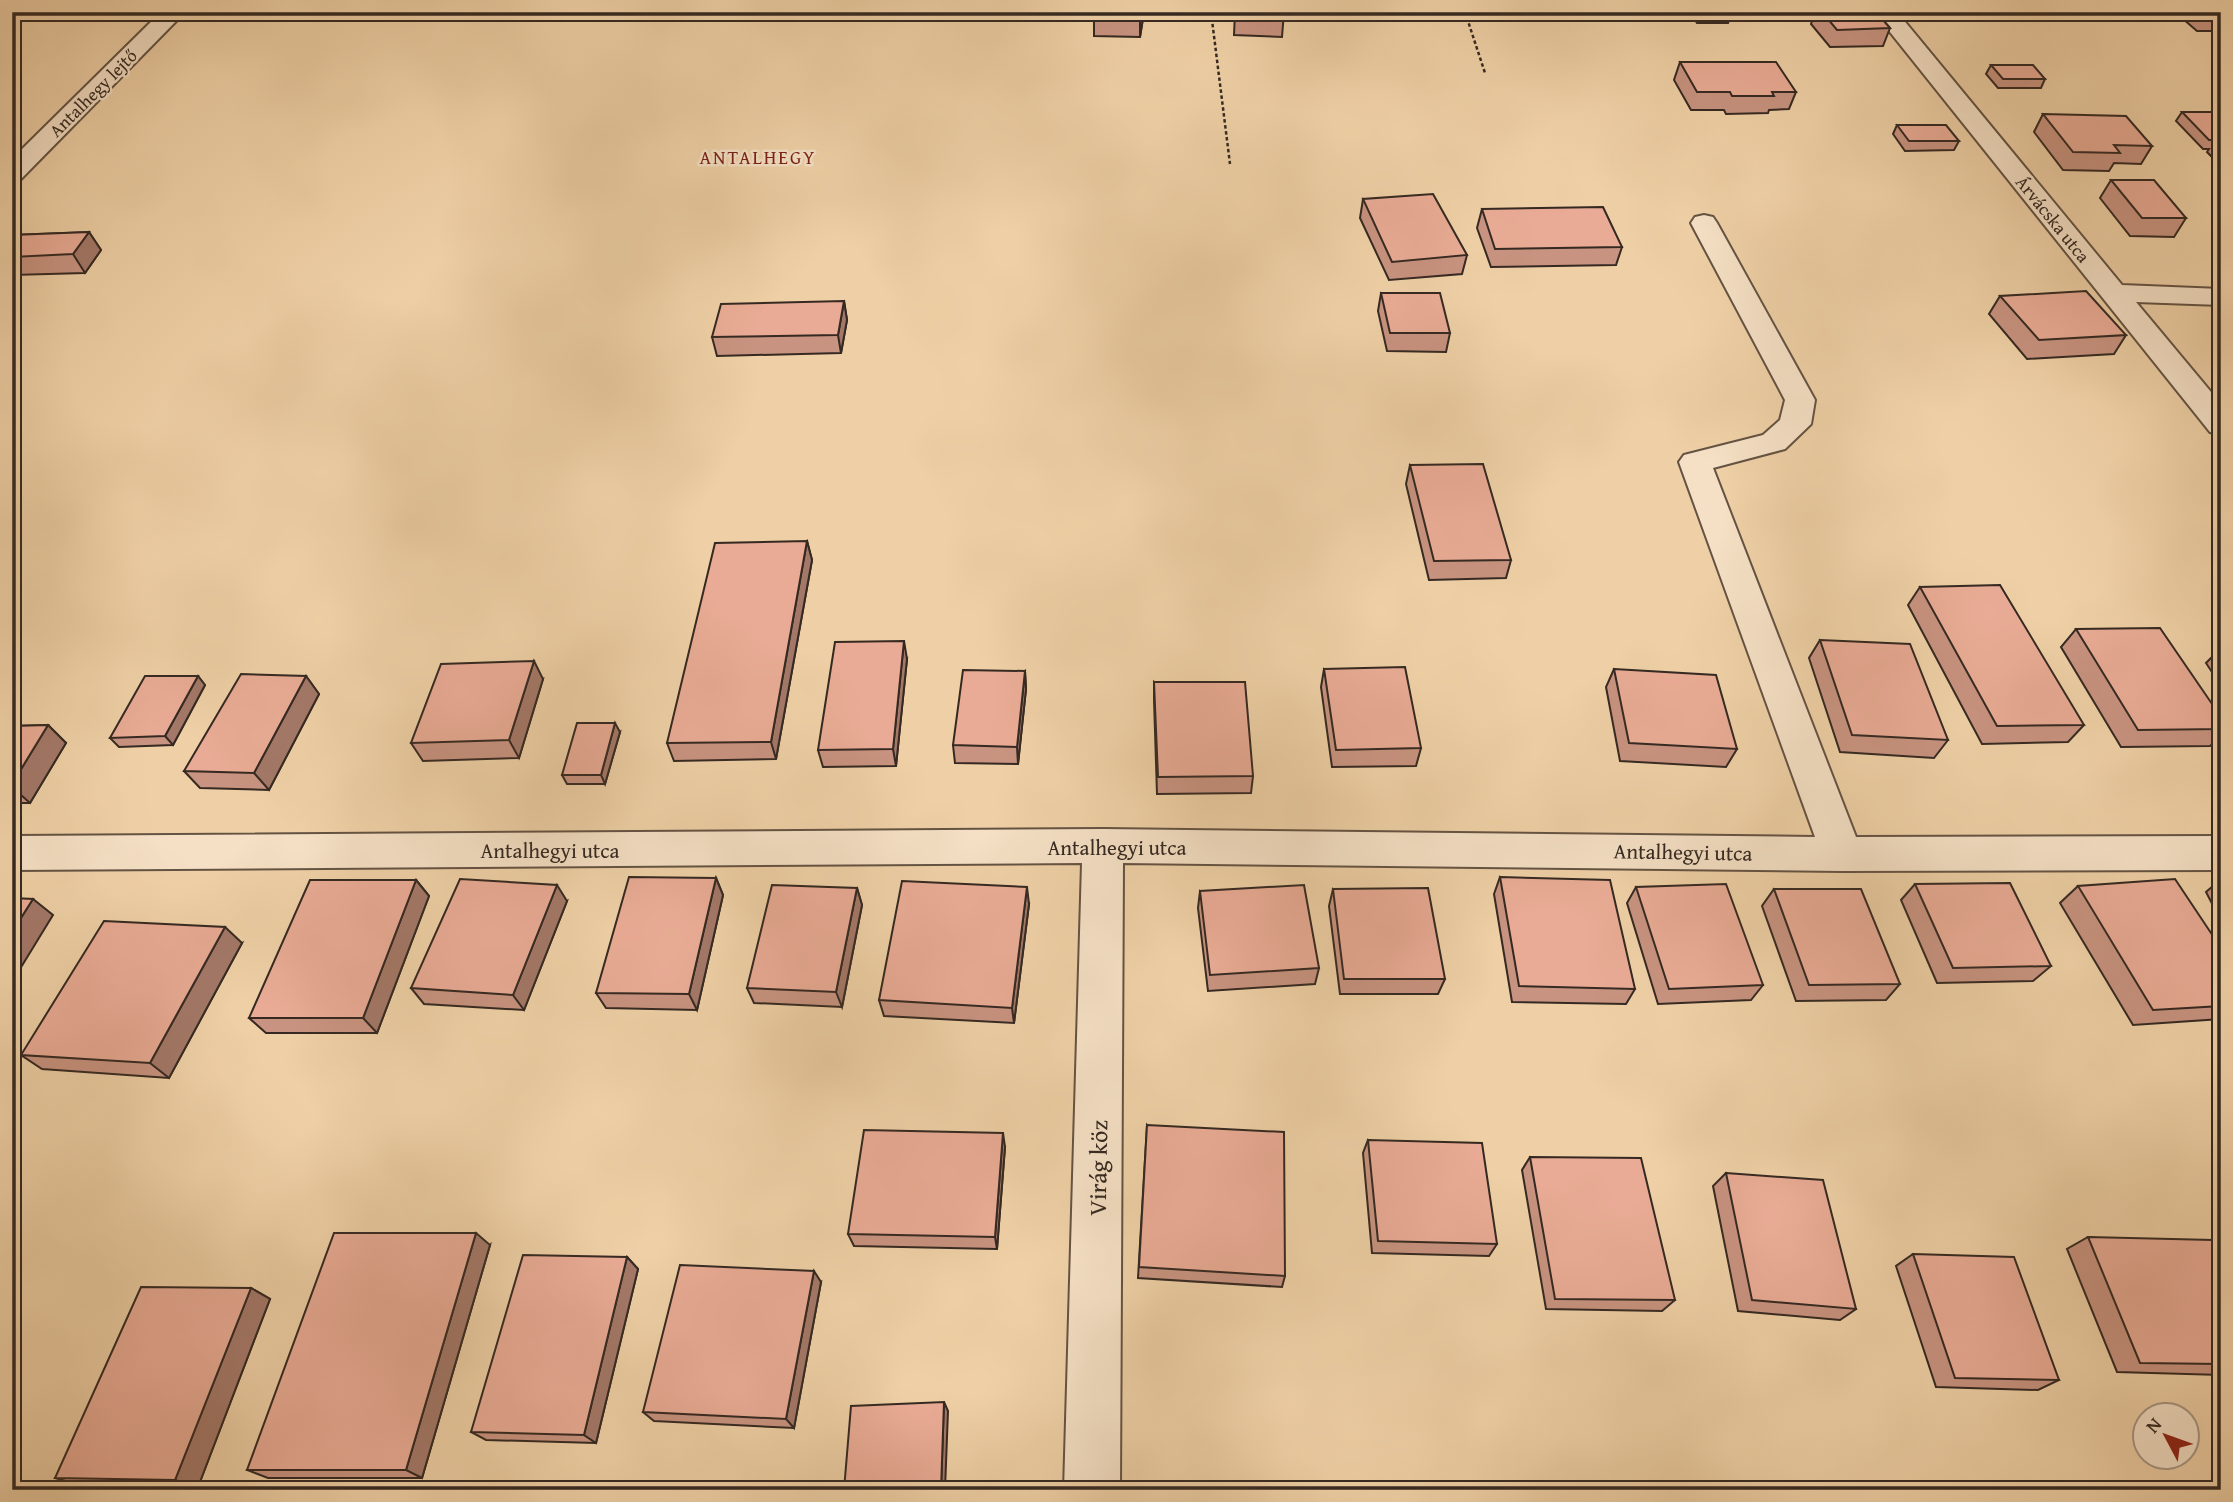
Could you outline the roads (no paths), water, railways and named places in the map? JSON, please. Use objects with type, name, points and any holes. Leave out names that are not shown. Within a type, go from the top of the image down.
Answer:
[{"type":"street","name":"Antalhegy lejtő","points":[[12,174],[174,12]]},
{"type":"street","name":"Árvácska utca","points":[[1885,12],[2221,425]]},
{"type":"street","points":[[1704,223],[1800,400],[1795,424],[1774,442],[1695,462],[1842,854]]},
{"type":"street","points":[[2114,293],[2221,297]]},
{"type":"street","name":"Antalhegyi utca","points":[[12,853],[1103,846],[1842,854],[2221,853]]},
{"type":"street","name":"Virág köz","points":[[1092,1490],[1103,846]]},
{"type":"district","name":"ANTALHEGY","points":[[758,157]]}]
